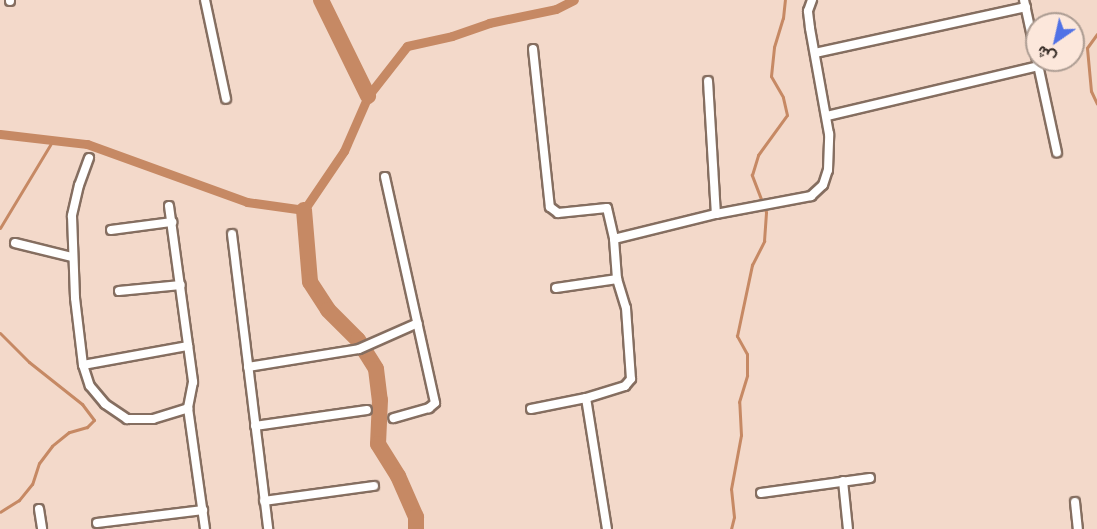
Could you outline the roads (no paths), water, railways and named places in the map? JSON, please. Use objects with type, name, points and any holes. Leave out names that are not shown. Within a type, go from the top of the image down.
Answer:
[{"type":"street","points":[[205,0],[226,99]]},
{"type":"street","points":[[614,239],[757,205],[811,196],[823,185],[828,170],[829,134],[808,11],[812,0]]},
{"type":"street","points":[[815,53],[1025,4]]},
{"type":"street","points":[[531,408],[586,398],[625,386],[631,379],[630,338],[626,308],[617,279],[614,239],[607,208],[558,213],[549,207],[533,49]]},
{"type":"street","points":[[827,116],[1025,69]]},
{"type":"street","points":[[1039,72],[1057,152]]},
{"type":"street","points":[[708,81],[716,214]]},
{"type":"street","points":[[89,158],[79,185],[72,216],[72,257],[83,365],[90,386],[105,404],[127,419],[153,419],[188,408]]},
{"type":"street","points":[[385,177],[435,403],[429,408],[393,418]]},
{"type":"street","points":[[169,206],[193,382],[188,408],[205,529]]},
{"type":"street","points":[[111,230],[172,222]]},
{"type":"street","points":[[232,234],[268,529]]},
{"type":"street","points":[[15,243],[72,257]]},
{"type":"street","points":[[556,288],[617,279]]},
{"type":"street","points":[[119,291],[181,285]]},
{"type":"street","points":[[248,368],[360,349],[418,323]]},
{"type":"street","points":[[83,365],[188,346]]},
{"type":"street","points":[[586,398],[607,529]]},
{"type":"street","points":[[255,426],[368,410]]},
{"type":"street","points":[[761,493],[870,478]]},
{"type":"street","points":[[843,481],[848,529]]},
{"type":"street","points":[[264,501],[374,486]]},
{"type":"street","points":[[1075,502],[1078,529]]},
{"type":"street","points":[[39,509],[42,529]]},
{"type":"street","points":[[97,523],[203,510]]},
{"type":"waterway","points":[[321,0],[368,96]]},
{"type":"waterway","points":[[0,134],[87,144],[247,202],[304,210],[344,151],[368,96],[407,46],[452,36],[489,23],[556,9],[574,0]]},
{"type":"waterway","points":[[731,529],[734,517],[731,489],[741,435],[739,402],[747,375],[747,354],[737,336],[752,265],[764,241],[766,212],[752,175],[758,155],[787,115],[783,97],[771,76],[774,47],[783,18],[785,0]]},
{"type":"waterway","points":[[1097,34],[1087,48],[1091,91],[1097,104]]},
{"type":"waterway","points":[[0,228],[53,140]]},
{"type":"waterway","points":[[304,210],[310,282],[328,310],[358,340],[376,369],[380,400],[378,444],[398,476],[416,517],[416,529]]},
{"type":"waterway","points":[[0,333],[29,362],[82,404],[94,420],[87,427],[69,432],[52,446],[39,463],[32,484],[19,500],[0,512]]}]
